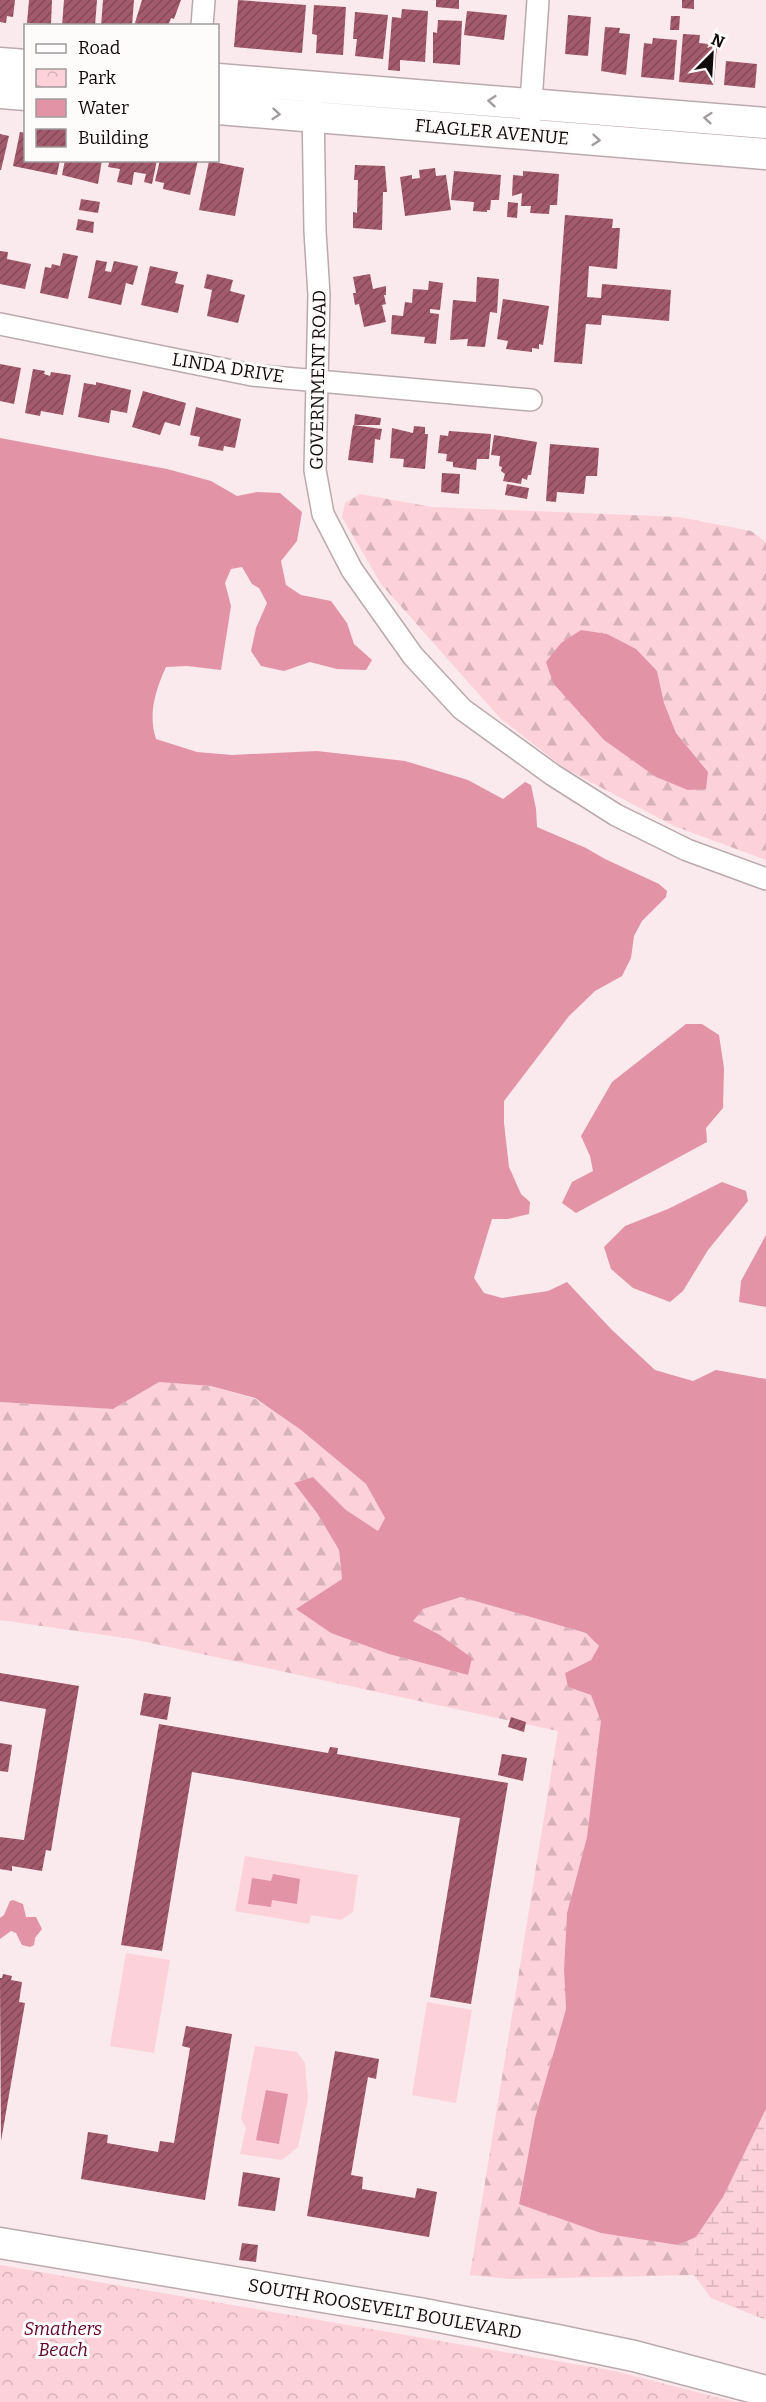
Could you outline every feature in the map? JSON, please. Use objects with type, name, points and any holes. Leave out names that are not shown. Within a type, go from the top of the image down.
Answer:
[{"type":"main road","points":[[0,63],[24,65]]},
{"type":"main road","name":"FLAGLER AVENUE","points":[[219,79],[766,123]]},
{"type":"main road","points":[[0,93],[24,94]]},
{"type":"main road","name":"FLAGLER AVENUE","points":[[219,109],[766,154]]},
{"type":"main road","name":"SOUTH ROOSEVELT BOULEVARD","points":[[0,2243],[419,2313],[546,2337],[634,2356],[766,2391]]},
{"type":"street","points":[[202,24],[204,0]]},
{"type":"street","points":[[528,135],[538,0]]},
{"type":"street","name":"GOVERNMENT ROAD","points":[[314,87],[313,117],[320,295],[315,470],[323,514],[352,570],[413,656],[462,709],[562,781],[616,815],[687,850],[766,879]]},
{"type":"street","name":"LINDA DRIVE","points":[[0,324],[252,375],[531,400]]},
{"type":"green space","points":[[360,494],[432,507],[679,517],[751,531],[766,542],[766,860],[674,826],[564,768],[500,718],[381,584],[342,517],[345,503]],"holes":[[[657,671],[664,703],[676,733],[708,772],[553,683]]]},
{"type":"green space","points":[[159,1382],[211,1386],[255,1399],[301,1430],[366,1484],[385,1518],[378,1531],[346,1510],[313,1477],[294,1483],[317,1513],[339,1550],[342,1579],[297,1609],[389,1654],[468,1675],[440,1635],[412,1621],[423,1609],[461,1597],[586,1633],[599,1646],[591,1660],[565,1673],[568,1687],[591,1695],[602,1721],[587,1837],[567,1913],[564,1969],[566,2009],[535,2118],[519,2203],[678,2245],[696,2237],[694,2275],[511,2279],[470,2275],[558,1731],[132,1639],[0,1620],[0,1402],[113,1409]]},
{"type":"green space","points":[[245,1856],[358,1875],[353,1912],[341,1920],[311,1915],[309,1924],[235,1911]]},
{"type":"green space","points":[[126,1953],[170,1960],[154,2053],[110,2046]]},
{"type":"green space","points":[[427,2002],[472,2010],[456,2103],[412,2095]]},
{"type":"green space","points":[[255,2046],[297,2052],[305,2063],[308,2099],[298,2147],[282,2160],[240,2154],[246,2128],[241,2119]]},
{"type":"green space","points":[[766,2109],[766,2320],[711,2298],[694,2275],[696,2237],[723,2197]]},
{"type":"green space","name":"Smathers Beach","points":[[0,2265],[615,2371],[735,2402],[0,2402]]},
{"type":"water","points":[[0,438],[167,469],[211,481],[237,496],[257,492],[280,493],[302,512],[297,541],[281,561],[286,585],[301,595],[331,601],[347,623],[354,644],[372,660],[366,670],[337,669],[310,662],[284,671],[261,666],[251,651],[256,628],[267,603],[259,588],[252,584],[242,567],[231,569],[225,583],[231,606],[221,670],[187,666],[166,667],[154,703],[153,721],[156,739],[197,752],[232,755],[317,751],[405,761],[468,780],[503,799],[525,782],[531,785],[537,827],[586,848],[659,884],[667,891],[666,897],[642,921],[634,936],[631,958],[622,976],[595,991],[569,1016],[504,1101],[509,1167],[521,1194],[530,1202],[529,1214],[508,1219],[492,1219],[474,1278],[484,1293],[502,1298],[548,1291],[567,1282],[611,1329],[655,1370],[693,1381],[716,1370],[766,1379],[766,2109],[723,2197],[696,2237],[678,2245],[601,2233],[519,2204],[535,2118],[566,2009],[564,1969],[567,1913],[587,1837],[601,1721],[591,1695],[568,1687],[565,1673],[591,1660],[599,1646],[586,1633],[461,1597],[423,1609],[413,1621],[440,1635],[472,1658],[468,1675],[389,1654],[331,1633],[296,1609],[342,1579],[339,1550],[317,1513],[294,1483],[313,1477],[346,1510],[378,1531],[385,1518],[366,1484],[301,1430],[255,1398],[211,1386],[159,1382],[113,1409],[0,1402]]},
{"type":"water","points":[[581,630],[607,634],[636,649],[657,671],[664,703],[676,733],[708,772],[706,789],[688,790],[656,777],[604,740],[553,683],[546,662],[561,643]]},
{"type":"water","points":[[686,1024],[702,1024],[719,1035],[724,1068],[723,1108],[706,1128],[707,1142],[576,1213],[562,1203],[572,1182],[593,1171],[590,1156],[581,1136],[612,1082]]},
{"type":"water","points":[[722,1182],[746,1191],[748,1201],[708,1250],[683,1291],[670,1302],[633,1288],[611,1269],[604,1247],[625,1226],[668,1209]]},
{"type":"water","points":[[766,1235],[766,1307],[739,1302],[741,1281]]},
{"type":"water","points":[[273,1874],[300,1879],[297,1904],[272,1900],[271,1907],[248,1904],[252,1878],[271,1881]]},
{"type":"water","points":[[10,1901],[23,1904],[26,1917],[36,1917],[42,1929],[35,1938],[34,1945],[30,1947],[22,1945],[16,1933],[11,1931],[0,1939],[0,1918],[4,1915]]},
{"type":"water","points":[[266,2090],[288,2094],[279,2144],[256,2140]]},
{"type":"building","points":[[0,0],[15,0],[13,17],[7,16],[6,23],[0,22]]},
{"type":"building","points":[[29,0],[52,0],[51,24],[27,23]]},
{"type":"building","points":[[64,0],[97,0],[95,24],[62,24]]},
{"type":"building","points":[[103,0],[134,0],[132,24],[101,24]]},
{"type":"building","points":[[142,0],[181,0],[174,19],[171,18],[169,24],[135,24]]},
{"type":"building","points":[[238,0],[306,5],[302,53],[234,47]]},
{"type":"building","points":[[436,0],[459,0],[459,9],[436,7]]},
{"type":"building","points":[[682,0],[694,0],[694,9],[682,8]]},
{"type":"building","points":[[314,5],[346,7],[343,55],[316,53],[317,35],[312,34]]},
{"type":"building","points":[[402,9],[428,11],[425,62],[400,60],[400,71],[388,70],[392,17],[401,18]]},
{"type":"building","points":[[467,11],[507,15],[504,40],[464,35]]},
{"type":"building","points":[[355,12],[388,15],[383,59],[355,56],[357,39],[353,39]]},
{"type":"building","points":[[568,15],[591,17],[588,56],[565,54]]},
{"type":"building","points":[[671,16],[680,16],[679,30],[670,30]]},
{"type":"building","points":[[438,20],[462,21],[460,65],[433,63],[433,32],[437,33]]},
{"type":"building","points":[[605,27],[620,28],[619,33],[630,34],[626,75],[601,71]]},
{"type":"building","points":[[683,34],[700,35],[699,43],[717,45],[714,85],[679,82]]},
{"type":"building","points":[[653,38],[677,40],[674,80],[641,77],[644,43],[652,44]]},
{"type":"building","points":[[726,61],[757,64],[755,88],[724,85]]},
{"type":"building","points":[[20,132],[24,133],[24,162],[60,162],[57,175],[13,166]]},
{"type":"building","points":[[0,134],[9,136],[1,170],[0,170]]},
{"type":"building","points":[[65,162],[102,162],[98,184],[62,175]]},
{"type":"building","points":[[109,162],[157,162],[152,184],[144,182],[146,174],[134,172],[132,185],[117,182],[120,169],[108,167]]},
{"type":"building","points":[[160,162],[198,162],[190,195],[163,189],[164,183],[155,181]]},
{"type":"building","points":[[209,162],[244,168],[235,216],[199,210]]},
{"type":"building","points":[[355,165],[385,166],[387,192],[383,192],[382,230],[353,228],[353,212],[357,213],[358,180],[354,180]]},
{"type":"building","points":[[435,168],[436,176],[446,175],[451,210],[405,216],[400,177],[412,175],[412,179],[420,178],[419,170]]},
{"type":"building","points":[[454,171],[501,175],[499,200],[491,200],[490,210],[487,212],[473,211],[474,202],[451,200]]},
{"type":"building","points":[[523,171],[559,174],[557,205],[550,205],[549,214],[530,213],[531,206],[521,206],[522,193],[512,196],[513,175],[523,176]]},
{"type":"building","points":[[81,199],[100,202],[98,213],[79,210]]},
{"type":"building","points":[[508,202],[518,203],[517,218],[507,217]]},
{"type":"building","points":[[565,215],[613,219],[612,228],[620,228],[617,269],[589,266],[587,297],[601,298],[602,284],[671,290],[669,321],[602,315],[601,325],[586,324],[582,364],[554,362]]},
{"type":"building","points":[[78,219],[94,222],[93,233],[76,230]]},
{"type":"building","points":[[0,251],[8,252],[7,259],[31,264],[25,289],[0,284]]},
{"type":"building","points":[[63,253],[78,256],[68,299],[40,293],[45,267],[51,268],[52,264],[60,266]]},
{"type":"building","points":[[96,260],[107,262],[105,271],[111,272],[114,261],[138,266],[133,285],[126,283],[121,305],[88,298]]},
{"type":"building","points":[[150,266],[178,272],[175,283],[184,285],[178,313],[141,305]]},
{"type":"building","points":[[207,274],[233,280],[230,291],[245,295],[238,323],[207,316],[212,290],[204,288]]},
{"type":"building","points":[[370,274],[373,289],[386,286],[386,295],[384,295],[386,304],[382,305],[386,322],[364,327],[359,304],[355,305],[353,293],[356,293],[353,277]]},
{"type":"building","points":[[477,277],[499,279],[497,313],[490,312],[485,347],[467,346],[468,339],[450,340],[453,300],[476,302]]},
{"type":"building","points":[[429,281],[443,283],[440,310],[430,309],[430,313],[439,314],[436,344],[424,343],[425,337],[391,334],[392,315],[403,316],[405,302],[412,303],[413,289],[428,290]]},
{"type":"building","points":[[503,299],[549,306],[543,345],[539,344],[539,349],[532,348],[532,352],[506,349],[508,341],[497,339]]},
{"type":"building","points":[[0,364],[21,368],[14,404],[0,401]]},
{"type":"building","points":[[33,369],[45,371],[44,374],[50,376],[51,372],[71,375],[63,415],[41,411],[40,416],[25,413]]},
{"type":"building","points":[[96,382],[131,390],[127,413],[111,410],[109,423],[78,417],[84,383],[96,385]]},
{"type":"building","points":[[143,391],[186,403],[180,426],[165,422],[160,435],[132,427]]},
{"type":"building","points":[[196,407],[241,419],[235,448],[224,446],[223,451],[198,446],[200,437],[190,435]]},
{"type":"building","points":[[355,414],[381,418],[380,425],[354,425]]},
{"type":"building","points":[[353,425],[382,429],[380,440],[375,439],[373,463],[348,460]]},
{"type":"building","points":[[414,426],[425,427],[425,434],[428,434],[425,469],[403,467],[404,459],[390,458],[392,428],[413,433]]},
{"type":"building","points":[[449,431],[491,434],[489,459],[477,459],[476,470],[453,467],[453,462],[446,461],[447,454],[438,453],[440,435],[448,436]]},
{"type":"building","points":[[494,435],[537,442],[531,475],[528,475],[527,480],[522,478],[521,484],[503,481],[505,474],[499,466],[500,456],[491,455]]},
{"type":"building","points":[[550,444],[599,448],[597,476],[586,476],[584,494],[557,492],[556,502],[546,501]]},
{"type":"building","points":[[442,473],[460,474],[459,494],[441,492]]},
{"type":"building","points":[[507,484],[529,488],[527,499],[505,495]]},
{"type":"building","points":[[0,1673],[79,1686],[51,1851],[46,1850],[42,1871],[12,1866],[12,1871],[0,1869],[0,1837],[24,1840],[46,1709],[0,1701]]},
{"type":"building","points":[[144,1693],[171,1697],[167,1720],[140,1715]]},
{"type":"building","points":[[511,1717],[526,1722],[524,1732],[508,1727]]},
{"type":"building","points":[[159,1724],[328,1753],[330,1747],[338,1748],[337,1754],[508,1783],[471,2004],[430,1997],[460,1818],[192,1772],[162,1951],[121,1945]]},
{"type":"building","points":[[0,1743],[12,1745],[8,1772],[0,1771]]},
{"type":"building","points":[[502,1754],[527,1758],[523,1781],[498,1775]]},
{"type":"building","points":[[3,1974],[12,1976],[11,1980],[22,1982],[19,2002],[25,2003],[1,2141],[0,1978]]},
{"type":"building","points":[[186,2026],[232,2034],[205,2200],[81,2179],[88,2132],[108,2135],[107,2143],[158,2152],[160,2141],[174,2143],[190,2048],[182,2046]]},
{"type":"building","points":[[335,2051],[379,2059],[376,2079],[368,2077],[351,2175],[363,2177],[362,2189],[415,2198],[417,2188],[437,2192],[429,2237],[307,2216]]},
{"type":"building","points":[[243,2172],[280,2178],[275,2211],[238,2206]]},
{"type":"building","points":[[242,2243],[258,2245],[256,2262],[239,2260]]}]
